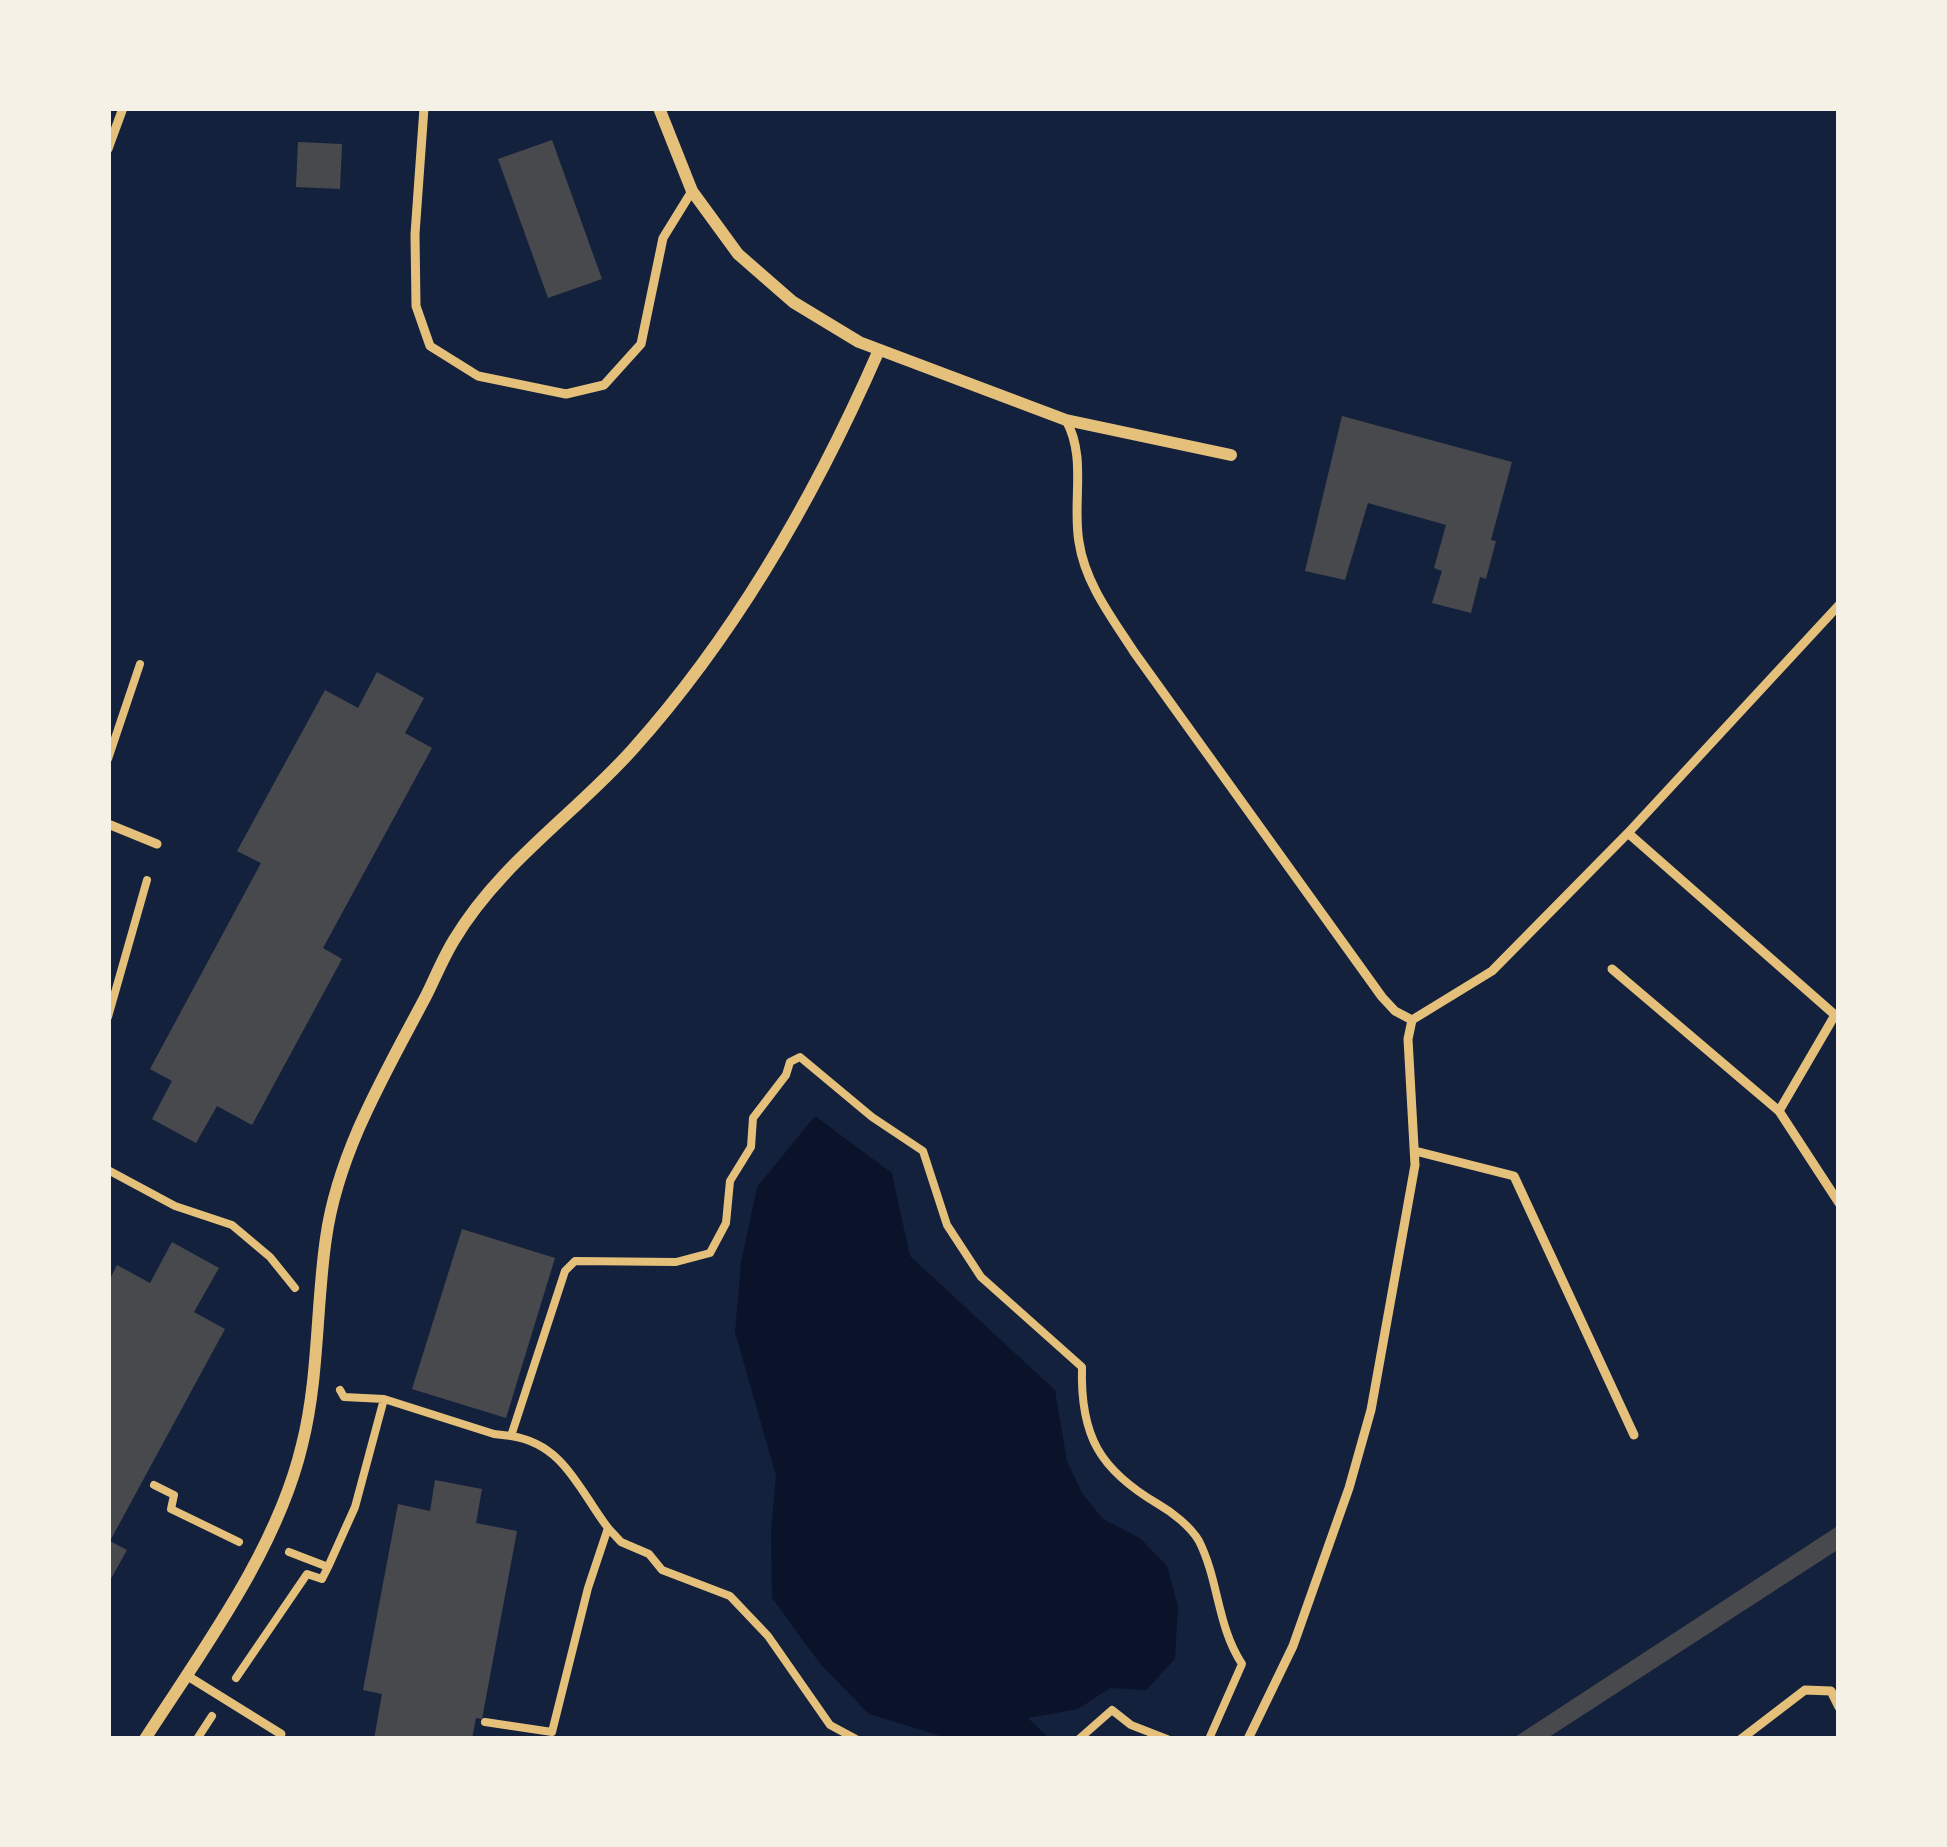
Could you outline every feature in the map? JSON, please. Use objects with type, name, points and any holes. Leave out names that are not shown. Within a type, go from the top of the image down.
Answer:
[{"type":"street","points":[[659,108],[692,191],[738,254],[793,302],[859,342],[1066,420],[1231,455]]},
{"type":"street","points":[[145,1739],[223,1621],[288,1490],[302,1445],[326,1234],[336,1198],[385,1071],[454,938],[499,880],[629,754],[716,643],[788,531],[841,436],[879,350]]},
{"type":"lane","points":[[108,149],[123,108]]},
{"type":"lane","points":[[424,108],[415,233],[416,306],[430,346],[478,376],[566,394],[604,385],[641,344],[663,238],[692,191]]},
{"type":"lane","points":[[1066,420],[1076,446],[1082,559],[1101,600],[1382,997],[1412,1020]]},
{"type":"lane","points":[[1248,1739],[1293,1646],[1371,1410],[1414,1151],[1408,1039],[1412,1020],[1492,971],[1628,833],[1839,605]]},
{"type":"lane","points":[[108,824],[157,844]]},
{"type":"lane","points":[[1628,833],[1837,1018],[1779,1111]]},
{"type":"lane","points":[[1612,969],[1779,1111],[1839,1203]]},
{"type":"lane","points":[[1414,1151],[1514,1175],[1634,1436]]},
{"type":"lane","points":[[186,1675],[281,1734]]},
{"type":"lane","points":[[1741,1739],[1805,1690],[1831,1691],[1839,1707]]},
{"type":"path","points":[[108,759],[140,664]]},
{"type":"path","points":[[108,1017],[147,880]]},
{"type":"path","points":[[856,1739],[830,1725],[768,1636],[730,1596],[662,1570],[649,1554],[621,1542],[562,1460],[543,1445],[512,1436],[565,1271],[574,1261],[676,1262],[710,1253],[727,1223],[730,1181],[751,1147],[753,1118],[786,1075],[790,1062],[802,1058],[872,1117],[923,1151],[947,1226],[981,1277],[1082,1367],[1089,1429],[1107,1467],[1197,1538],[1212,1574],[1222,1627],[1242,1664],[1209,1739]]},
{"type":"path","points":[[485,1722],[552,1732],[608,1528]]},
{"type":"path","points":[[197,1739],[307,1574],[322,1579],[328,1567]]},
{"type":"path","points":[[1079,1739],[1112,1710],[1131,1725],[1167,1739]]},
{"type":"water","points":[[815,1116],[892,1173],[910,1256],[1055,1390],[1067,1461],[1082,1493],[1103,1519],[1140,1538],[1167,1566],[1178,1606],[1175,1659],[1146,1690],[1110,1688],[1078,1709],[1028,1718],[1050,1739],[950,1739],[869,1714],[821,1665],[772,1598],[776,1476],[735,1332],[741,1263],[757,1187]]},
{"type":"building","points":[[552,140],[602,279],[548,298],[498,159]]},
{"type":"building","points":[[298,142],[342,144],[340,189],[296,187]]},
{"type":"building","points":[[1342,416],[1512,462],[1486,579],[1480,577],[1471,613],[1432,603],[1442,571],[1434,568],[1446,525],[1368,503],[1345,580],[1305,571]]},
{"type":"building","points":[[377,672],[424,698],[405,733],[432,748],[323,948],[342,959],[252,1125],[217,1106],[196,1143],[152,1119],[172,1081],[150,1069],[261,863],[237,851],[325,690],[358,708]]},
{"type":"building","points":[[462,1229],[555,1258],[506,1418],[412,1389]]},
{"type":"building","points":[[172,1242],[219,1268],[194,1312],[225,1329],[110,1541],[127,1550],[108,1584],[108,1283],[117,1265],[150,1283]]},
{"type":"building","points":[[435,1480],[482,1489],[476,1523],[517,1531],[482,1719],[476,1718],[472,1739],[374,1739],[382,1694],[363,1690],[398,1504],[430,1511]]},
{"type":"building","points":[[1839,1525],[1839,1549],[1546,1739],[1512,1739]]}]
